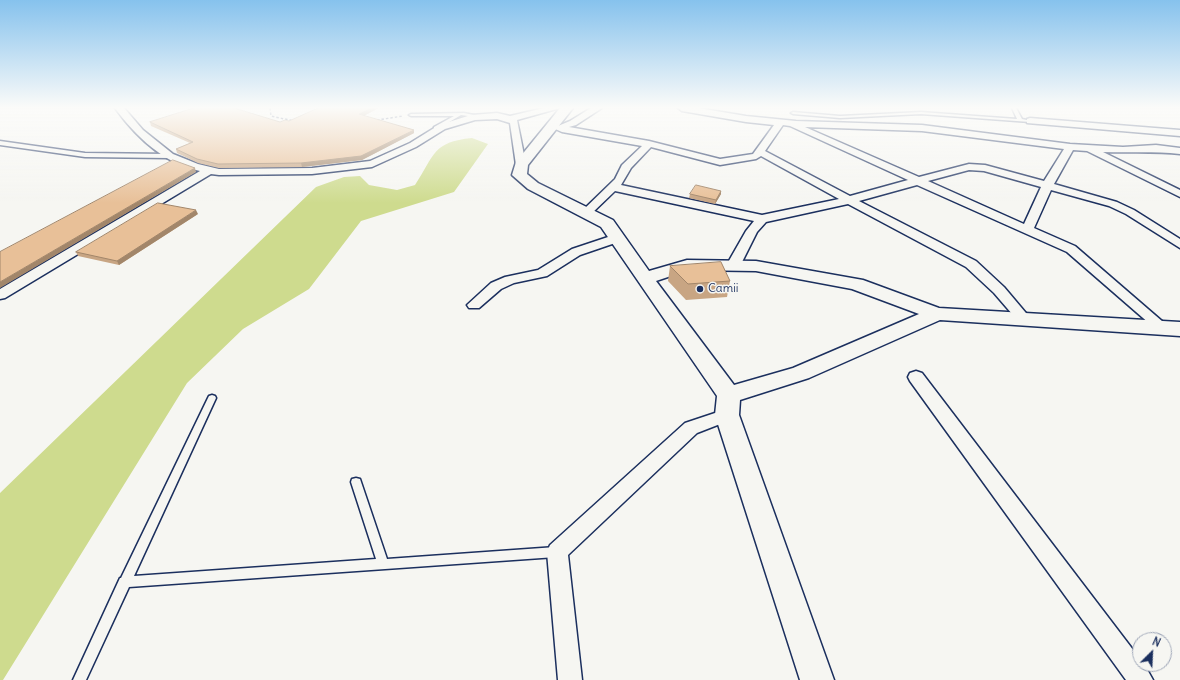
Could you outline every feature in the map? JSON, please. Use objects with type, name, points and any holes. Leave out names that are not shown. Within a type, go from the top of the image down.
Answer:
[{"type":"street","points":[[149,140],[169,156],[195,167],[219,172],[312,171],[372,164],[421,140]]},
{"type":"street","points":[[517,140],[521,165],[519,175],[533,186],[608,224],[728,405],[817,680]]},
{"type":"street","points":[[521,165],[546,140]]},
{"type":"street","points":[[624,140],[649,144],[720,162],[756,156],[770,140]]},
{"type":"street","points":[[831,140],[1071,250],[1175,329]]},
{"type":"street","points":[[1006,140],[1070,147],[1123,150],[1156,148],[1180,151]]},
{"type":"street","points":[[586,213],[620,180],[626,167],[649,144]]},
{"type":"street","points":[[1027,230],[1048,186],[1070,147]]},
{"type":"street","points":[[1087,148],[1180,194]]},
{"type":"street","points":[[760,152],[971,264],[987,276],[1003,292],[1024,319]]},
{"type":"street","points":[[612,187],[762,219],[849,200],[916,180],[969,167],[985,168],[1113,204],[1130,212],[1180,244]]},
{"type":"street","points":[[0,295],[210,170]]},
{"type":"street","points":[[734,266],[752,231],[762,219]]},
{"type":"street","points":[[474,305],[496,286],[510,280],[542,273],[576,252],[617,238]]},
{"type":"street","points":[[645,279],[687,265],[756,266],[856,284],[937,314],[1175,329]]},
{"type":"street","points":[[570,680],[557,552],[691,428],[728,405],[937,314]]},
{"type":"street","points":[[916,377],[1141,680]]},
{"type":"lane","points":[[413,145],[419,140]]},
{"type":"lane","points":[[0,143],[85,155],[169,156]]},
{"type":"lane","points":[[79,680],[212,398]]},
{"type":"lane","points":[[356,482],[383,564]]},
{"type":"lane","points":[[124,582],[557,552]]},
{"type":"green space","points":[[459,140],[477,140],[488,144],[454,192],[361,221],[309,289],[243,329],[187,383],[3,680],[0,680],[0,493],[316,187],[344,177],[360,176],[369,185],[397,190],[415,185],[436,152],[449,143]]},
{"type":"building","points":[[188,140],[394,140],[361,156],[301,163],[218,164],[197,159],[176,149],[193,142]]},
{"type":"building","points":[[173,160],[195,168],[0,282],[0,252]]},
{"type":"building","points":[[696,185],[721,191],[716,200],[690,194]]},
{"type":"building","points":[[158,203],[196,210],[117,261],[76,252]]},
{"type":"building","points":[[721,262],[730,281],[688,284],[670,266]]},
{"type":"place","name":"Camii","points":[[700,289]]}]
